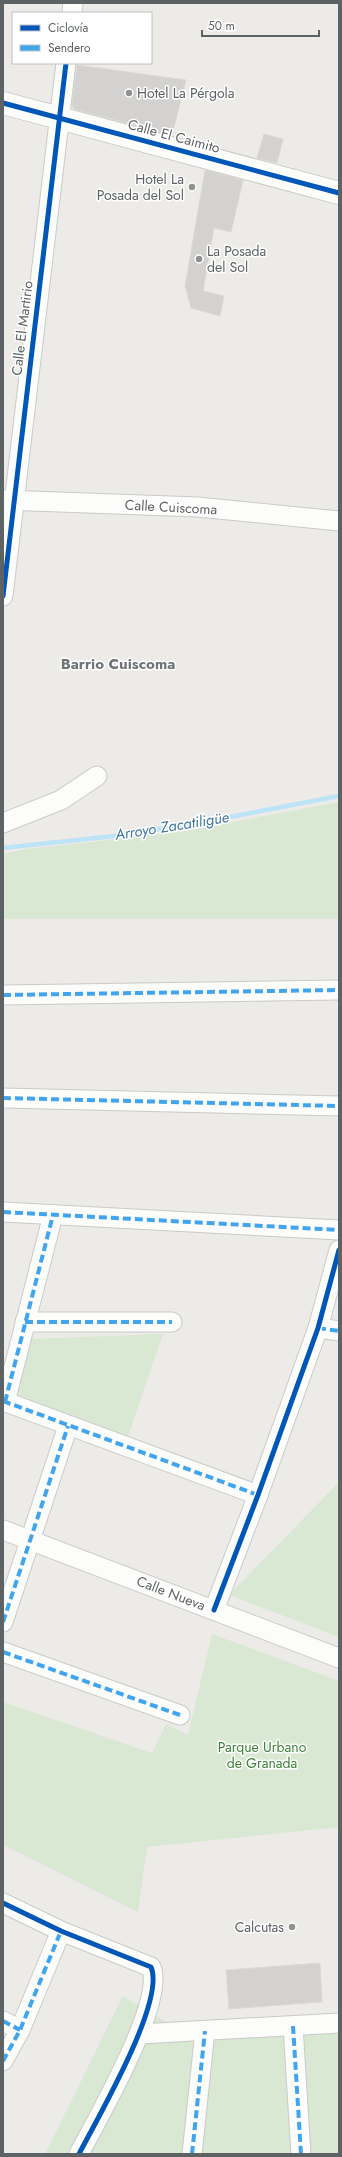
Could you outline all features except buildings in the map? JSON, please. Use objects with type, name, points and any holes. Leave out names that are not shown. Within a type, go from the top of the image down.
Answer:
[{"type":"street","name":"Calle El Martirio","points":[[3,596],[8,500],[66,64]]},
{"type":"street","name":"Calle El Caimito","points":[[3,102],[339,193]]},
{"type":"street","name":"Calle Cuiscoma","points":[[8,500],[198,507],[339,521]]},
{"type":"street","points":[[3,823],[61,800],[97,776]]},
{"type":"street","points":[[3,995],[339,990]]},
{"type":"street","points":[[3,1098],[339,1106]]},
{"type":"street","points":[[3,1212],[339,1230]]},
{"type":"street","points":[[53,1215],[4,1401],[68,1426],[258,1495]]},
{"type":"street","points":[[214,1610],[258,1495],[318,1328],[339,1250]]},
{"type":"street","points":[[25,1322],[172,1322]]},
{"type":"street","points":[[318,1328],[339,1331]]},
{"type":"street","points":[[3,1622],[68,1426]]},
{"type":"street","name":"Calle Nueva","points":[[3,1530],[31,1539],[339,1658]]},
{"type":"street","points":[[3,1652],[180,1714]]},
{"type":"street","points":[[3,1903],[61,1931],[151,1967],[154,1974],[152,1990],[140,2034],[79,2154]]},
{"type":"street","points":[[3,2061],[20,2030],[61,1931]]},
{"type":"street","points":[[3,2021],[20,2030]]},
{"type":"street","points":[[140,2034],[339,2023]]},
{"type":"street","points":[[293,2026],[301,2154]]},
{"type":"street","points":[[192,2154],[206,2031]]},
{"type":"green space","points":[[339,802],[339,919],[3,919],[3,854],[26,849],[180,832]]},
{"type":"green space","points":[[163,1334],[127,1439],[13,1397],[28,1339]]},
{"type":"green space","points":[[339,1482],[339,1637],[229,1595]]},
{"type":"green space","name":"Parque Urbano de Granada","points":[[212,1634],[339,1681],[339,1827],[147,1847],[138,1912],[3,1845],[3,1702],[152,1753],[166,1724],[188,1735]]},
{"type":"green space","points":[[123,1996],[166,2022],[339,2014],[339,2154],[45,2154]]},
{"type":"waterway","name":"Arroyo Zacatiligüe","points":[[3,848],[114,836],[199,823],[339,796]]},
{"type":"marked path","points":[[3,995],[339,990]]},
{"type":"marked path","points":[[3,1098],[339,1106]]},
{"type":"marked path","points":[[3,1212],[339,1230]]},
{"type":"marked path","points":[[5,1402],[53,1215]]},
{"type":"marked path","points":[[25,1322],[172,1322]]},
{"type":"marked path","points":[[318,1328],[339,1331]]},
{"type":"marked path","points":[[3,1401],[258,1495]]},
{"type":"marked path","points":[[3,1622],[68,1426]]},
{"type":"marked path","points":[[3,1652],[180,1715]]},
{"type":"marked path","points":[[3,2061],[20,2030],[61,1931]]},
{"type":"marked path","points":[[3,2021],[20,2030]]},
{"type":"marked path","points":[[293,2026],[301,2154]]},
{"type":"marked path","points":[[192,2154],[205,2031]]},
{"type":"cycle path","points":[[3,596],[66,64]]},
{"type":"cycle path","points":[[3,103],[339,193]]},
{"type":"cycle path","points":[[214,1610],[258,1495],[318,1328],[339,1250]]},
{"type":"cycle path","points":[[3,1903],[61,1931],[151,1967],[153,1983],[149,2006],[140,2032],[114,2088],[79,2154]]},
{"type":"place","name":"Hotel La Pérgola","points":[[129,93]]},
{"type":"place","name":"Hotel La Posada del Sol","points":[[192,187]]},
{"type":"place","name":"La Posada del Sol","points":[[199,259]]},
{"type":"place","name":"Calcutas","points":[[292,1927]]},
{"type":"district","name":"Barrio Cuiscoma","points":[[118,664]]}]
